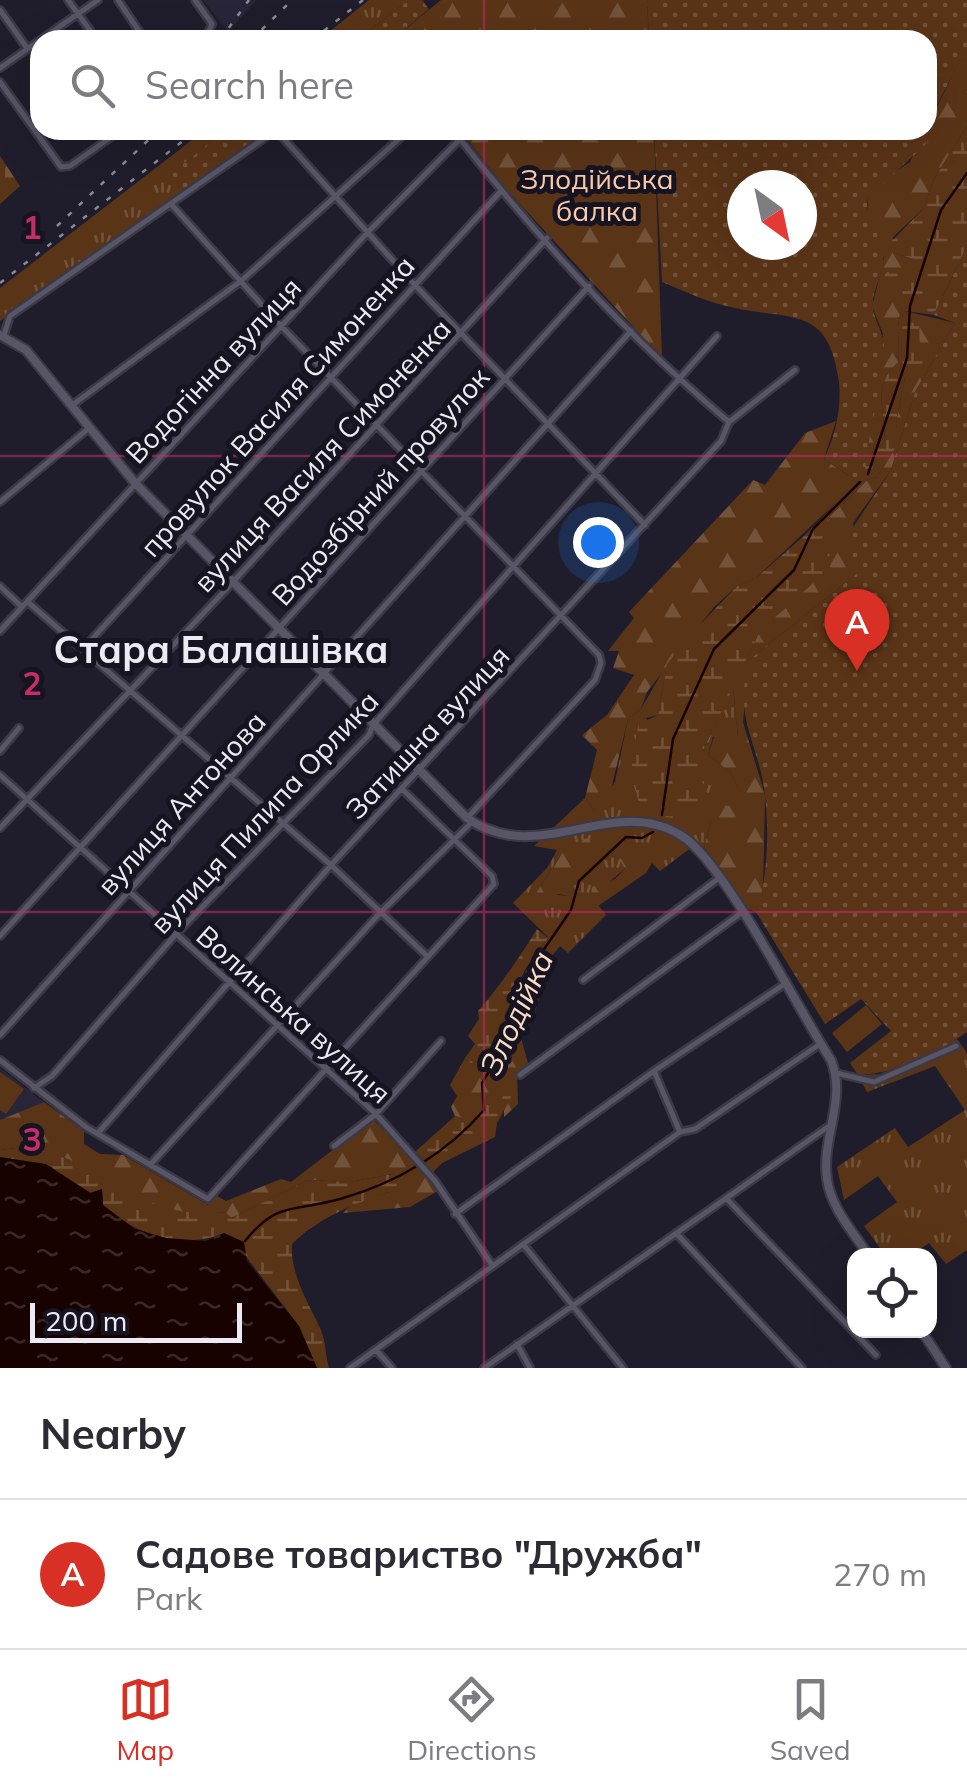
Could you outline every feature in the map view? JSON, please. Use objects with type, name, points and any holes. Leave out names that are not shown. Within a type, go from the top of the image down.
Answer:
[{"type":"street","points":[[68,0],[90,30]]},
{"type":"street","points":[[54,30],[98,0]]},
{"type":"street","points":[[118,0],[138,30]]},
{"type":"street","points":[[195,0],[212,24],[209,30]]},
{"type":"street","points":[[0,10],[27,49]]},
{"type":"street","points":[[0,68],[30,47]]},
{"type":"street","points":[[0,82],[30,124]]},
{"type":"street","points":[[42,140],[61,167],[70,166],[106,140]]},
{"type":"street","points":[[262,140],[10,316],[5,336],[186,537],[469,820],[504,836],[537,838],[615,822],[645,822],[684,837],[719,878],[836,1073],[826,1167],[831,1194],[864,1248]]},
{"type":"street","points":[[284,140],[334,199],[646,526]]},
{"type":"street","points":[[71,406],[241,281],[398,140]]},
{"type":"street","name":"Водогінна вулиця","points":[[0,631],[366,233],[458,140]]},
{"type":"street","points":[[462,140],[502,191],[632,331],[681,382],[729,422]]},
{"type":"street","name":"провулок Василя Симоненка","points":[[83,649],[413,283],[502,191]]},
{"type":"street","points":[[150,1165],[469,820],[595,680],[602,663],[599,655],[280,326],[172,204]]},
{"type":"street","name":"вулиця Василя Симоненка","points":[[0,828],[232,583],[547,238]]},
{"type":"street","name":"Водозбірний провулок","points":[[0,936],[504,376],[590,286]]},
{"type":"street","name":"вулиця Антонова","points":[[0,1034],[632,331]]},
{"type":"street","name":"вулиця Пилипа Орлика","points":[[34,1088],[52,1076],[176,934],[369,735],[512,568],[681,382],[717,336]]},
{"type":"street","name":"Затишна вулиця","points":[[99,1132],[330,865],[646,526],[721,441],[729,422],[795,370]]},
{"type":"street","points":[[0,502],[88,428]]},
{"type":"street","points":[[0,586],[83,649],[330,865],[427,956]]},
{"type":"street","points":[[0,751],[19,728]]},
{"type":"street","name":"Волинська вулиця","points":[[0,774],[376,1114],[425,1169],[492,1264]]},
{"type":"street","points":[[0,1060],[99,1132],[208,1200],[494,884],[492,876],[402,789]]},
{"type":"street","points":[[584,980],[719,878]]},
{"type":"street","points":[[520,1075],[741,914]]},
{"type":"street","points":[[455,1214],[783,984]]},
{"type":"street","points":[[334,1146],[376,1114],[442,1041]]},
{"type":"street","points":[[350,1368],[680,1132],[695,1130],[820,1043]]},
{"type":"street","points":[[836,1073],[874,1082],[956,1046]]},
{"type":"street","points":[[654,1071],[680,1132]]},
{"type":"street","points":[[484,1368],[833,1123]]},
{"type":"street","points":[[726,1198],[876,1355]]},
{"type":"street","points":[[676,1233],[802,1368]]},
{"type":"street","points":[[523,1244],[622,1368]]},
{"type":"street","points":[[926,1338],[946,1368]]},
{"type":"street","points":[[517,1344],[530,1368]]},
{"type":"street","points":[[376,1350],[392,1368]]},
{"type":"shaded area","points":[[203,0],[257,0],[230,30]]},
{"type":"shaded area","points":[[0,1068],[44,1102],[0,1120]]},
{"type":"green space","points":[[369,0],[409,0],[370,30],[332,30]]},
{"type":"green space","points":[[409,0],[422,0],[429,9],[404,30],[370,30]]},
{"type":"green space","points":[[441,0],[647,0],[648,30],[404,30]]},
{"type":"green space","points":[[647,0],[967,0],[967,60],[961,59],[937,105],[937,30],[648,30]]},
{"type":"green space","points":[[961,58],[967,60],[967,126],[934,179],[923,209],[893,237],[895,253],[913,259],[913,267],[885,285],[902,309],[898,322],[898,363],[889,371],[882,390],[884,443],[865,459],[883,334],[872,306],[884,258],[868,215],[868,198],[883,180],[910,162],[921,140],[937,140],[937,107]]},
{"type":"green space","points":[[967,126],[967,246],[934,315],[906,311],[902,316],[909,323],[919,322],[920,350],[928,356],[918,379],[905,377],[896,422],[899,442],[877,477],[867,480],[828,518],[830,568],[760,631],[704,748],[704,793],[693,824],[662,815],[638,800],[631,759],[639,724],[658,715],[667,664],[688,637],[736,587],[756,578],[805,535],[864,474],[865,459],[884,443],[882,390],[889,371],[898,363],[898,322],[902,309],[884,285],[885,273],[913,266],[913,259],[895,253],[888,245],[923,209],[934,179]]},
{"type":"green space","points":[[192,140],[213,140],[172,174],[184,191],[0,321],[0,288]]},
{"type":"green space","points":[[213,140],[256,140],[184,191],[171,174]]},
{"type":"green space","name":"Злодійська балка","points":[[468,140],[654,140],[662,358],[508,191]]},
{"type":"green space","points":[[655,140],[928,140],[868,198],[870,218],[883,249],[873,302],[884,354],[865,474],[858,482],[824,459],[840,397],[833,353],[825,338],[803,320],[698,297],[662,282]]},
{"type":"green space","points":[[0,156],[20,186],[0,204]]},
{"type":"green space","points":[[967,246],[967,1032],[915,1062],[858,1075],[850,1063],[891,1031],[861,999],[825,1024],[756,912],[765,870],[767,824],[762,777],[745,716],[745,681],[749,660],[859,572],[846,538],[891,470],[915,392],[955,323],[934,315]]},
{"type":"green space","points":[[905,311],[955,323],[915,392],[891,470],[853,523],[859,572],[749,660],[743,722],[765,795],[763,894],[756,912],[747,909],[704,847],[711,822],[723,806],[748,805],[730,772],[708,755],[717,728],[723,726],[738,737],[733,686],[760,631],[828,518],[867,480],[877,477],[898,442],[896,422],[905,377],[920,350],[902,317]]},
{"type":"green space","points":[[836,421],[824,459],[858,482],[756,578],[736,587],[714,607],[647,692],[641,709],[628,719],[607,806],[595,811],[585,798],[597,750],[582,735],[607,715],[634,675],[613,668],[619,651],[608,651],[634,618],[629,612],[753,480],[765,485],[805,433]]},
{"type":"green space","points":[[667,664],[658,715],[646,718],[704,793],[704,748],[733,686],[738,738],[713,737],[708,755],[730,772],[749,806],[711,822],[704,847],[688,850],[660,871],[652,863],[620,860],[625,869],[591,896],[606,915],[568,953],[560,946],[537,975],[532,962],[548,937],[513,903],[548,867],[557,850],[534,846],[585,798],[595,811],[615,782],[628,719],[641,709]],"holes":[[[566,847],[569,896],[536,893]]]},
{"type":"green space","points":[[587,838],[591,842],[577,850],[592,859],[574,873],[575,883],[569,896],[558,894],[548,902],[536,893],[566,847]]},
{"type":"green space","points":[[633,852],[652,863],[646,873],[598,906],[591,896],[592,887],[615,879],[625,869],[619,859]]},
{"type":"green space","points":[[537,929],[548,938],[521,978],[505,1035],[472,1064],[465,1058],[475,1044],[468,1036],[479,1019],[478,1011]]},
{"type":"green space","points":[[532,962],[545,980],[536,1009],[519,1031],[528,1063],[517,1074],[518,1104],[504,1117],[504,1107],[487,1096],[470,1121],[455,1116],[451,1107],[457,1096],[450,1085],[465,1058],[472,1064],[502,1039],[517,992]]},
{"type":"green space","points":[[866,1005],[882,1024],[847,1052],[832,1033]]},
{"type":"green space","points":[[957,1039],[967,1053],[967,1250],[946,1264],[937,1248],[929,1243],[922,1248],[880,1248],[864,1226],[897,1202],[878,1176],[844,1200],[837,1167],[895,1128],[908,1147],[965,1110],[935,1066],[867,1092],[858,1075],[888,1074]]},
{"type":"green space","points":[[0,1072],[24,1089],[6,1114],[0,1110]]},
{"type":"green space","points":[[509,1087],[511,1098],[497,1123],[495,1137],[442,1163],[433,1172],[416,1151],[455,1116],[470,1120],[487,1096]]},
{"type":"green space","points":[[44,1102],[84,1131],[84,1144],[100,1154],[123,1155],[208,1205],[217,1196],[226,1201],[281,1179],[291,1182],[373,1119],[408,1155],[416,1151],[443,1188],[410,1207],[343,1213],[354,1202],[394,1191],[393,1174],[349,1182],[308,1180],[231,1218],[225,1212],[192,1216],[164,1210],[24,1147],[0,1150],[0,1120]]},
{"type":"green space","points":[[24,1147],[77,1163],[168,1208],[195,1213],[225,1212],[231,1218],[308,1180],[349,1182],[393,1174],[398,1182],[394,1191],[313,1226],[292,1244],[297,1277],[322,1333],[329,1368],[317,1368],[299,1326],[224,1233],[176,1240],[144,1232],[103,1205],[102,1190],[91,1193],[61,1174],[0,1157],[0,1150]]},
{"type":"water","points":[[0,1157],[46,1164],[90,1193],[102,1189],[103,1205],[135,1229],[166,1238],[206,1241],[224,1233],[244,1242],[247,1261],[299,1326],[317,1368],[0,1368]]},
{"type":"waterway","name":"Злодійка","points":[[868,474],[907,358],[910,306],[941,210],[967,173]]},
{"type":"waterway","name":"Злодійка","points":[[662,815],[673,739],[714,649],[794,570],[813,529],[860,482]]},
{"type":"waterway","name":"Злодійка","points":[[245,1241],[278,1213],[340,1199],[400,1176],[436,1154],[469,1126],[484,1110],[482,1083],[514,1030],[531,968],[571,910],[579,881],[626,837],[642,838],[653,832]]},
{"type":"railway","points":[[227,30],[249,0]]},
{"type":"railway","points":[[261,30],[292,0]]},
{"type":"railway","points":[[325,30],[363,0]]},
{"type":"railway","points":[[57,226],[148,140]]},
{"type":"railway","points":[[0,283],[184,140]]},
{"type":"place","name":"Садове товариство \"Дружба\"","points":[[857,671]]},
{"type":"district","name":"Стара Балашівка","points":[[221,649]]}]
